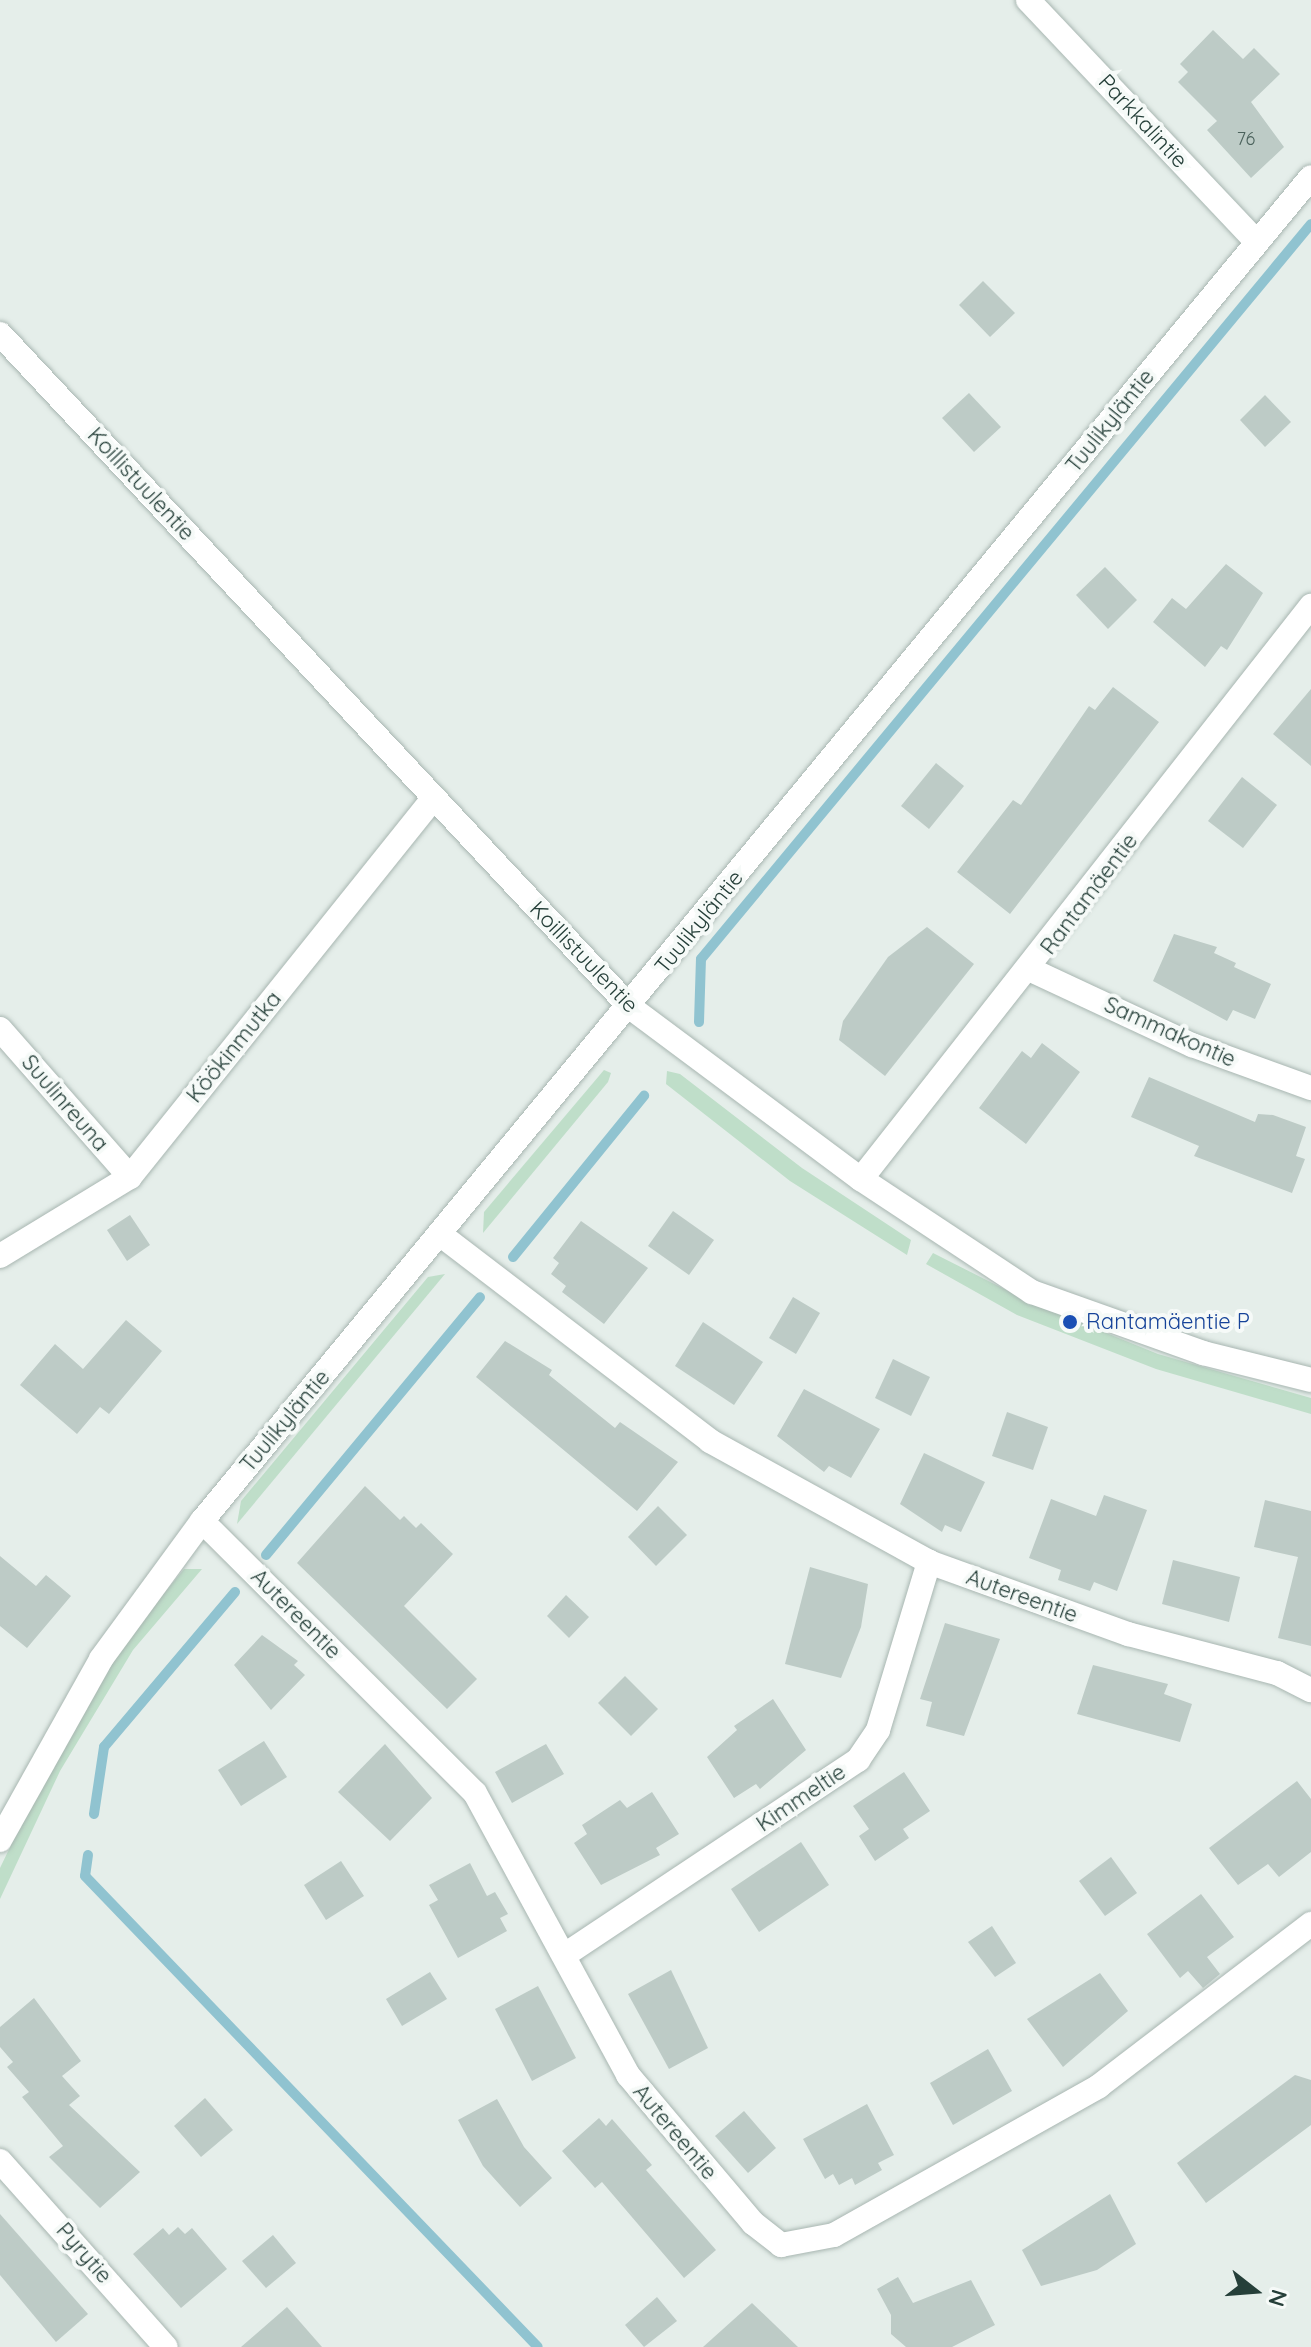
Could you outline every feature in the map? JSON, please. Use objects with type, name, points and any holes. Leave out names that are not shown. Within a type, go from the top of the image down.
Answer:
[{"type":"street","name":"Parkkalintie","points":[[1028,0],[1257,242]]},
{"type":"street","name":"Tuulikyläntie","points":[[3,1823],[101,1659],[202,1521],[630,1007],[1311,177]]},
{"type":"street","name":"Koillistuulentie","points":[[0,334],[630,1007],[861,1179],[1032,1292],[1203,1353],[1311,1380]]},
{"type":"street","name":"Rantamäentie","points":[[861,1179],[1031,970],[1311,606]]},
{"type":"street","name":"Köökinmutka","points":[[0,1256],[130,1177],[434,798]]},
{"type":"street","name":"Sammakontie","points":[[1031,970],[1192,1045],[1311,1088]]},
{"type":"street","name":"Suulinreuna","points":[[0,1029],[130,1177]]},
{"type":"street","name":"Autereentie","points":[[441,1235],[710,1441],[929,1562],[1128,1634],[1277,1673],[1311,1690]]},
{"type":"street","name":"Autereentie","points":[[202,1521],[475,1793],[566,1954],[628,2075],[656,2114],[753,2223],[781,2245],[834,2235],[1099,2086],[1311,1924]]},
{"type":"street","name":"Kimmeltie","points":[[566,1954],[858,1760],[878,1730],[929,1562]]},
{"type":"street","name":"Pyrytie","points":[[0,2161],[166,2347]]},
{"type":"green space","points":[[604,1070],[611,1073],[608,1082],[483,1233],[484,1212]]},
{"type":"green space","points":[[667,1071],[680,1074],[802,1168],[911,1240],[907,1255],[790,1181],[666,1084]]},
{"type":"green space","points":[[933,1253],[1030,1302],[1158,1354],[1311,1398],[1311,1414],[1156,1369],[1017,1315],[926,1264]]},
{"type":"green space","points":[[445,1274],[237,1524],[241,1501],[428,1277]]},
{"type":"green space","points":[[184,1569],[202,1569],[133,1650],[60,1771],[0,1899],[0,1868],[56,1752],[126,1640]]},
{"type":"building","points":[[1213,30],[1243,59],[1254,48],[1280,74],[1251,102],[1284,147],[1251,178],[1207,130],[1217,121],[1178,82],[1188,72],[1180,64]]},
{"type":"building","points":[[983,281],[1015,313],[990,337],[959,305]]},
{"type":"building","points":[[969,393],[1001,427],[974,452],[942,418]]},
{"type":"building","points":[[1265,395],[1291,422],[1265,447],[1240,420]]},
{"type":"building","points":[[1226,564],[1263,593],[1227,650],[1221,646],[1205,667],[1153,622],[1172,598],[1186,609]]},
{"type":"building","points":[[1105,567],[1137,600],[1108,629],[1076,595]]},
{"type":"building","points":[[1113,687],[1159,722],[1010,914],[957,872],[1013,800],[1021,805],[1089,706],[1095,710]]},
{"type":"building","points":[[1311,689],[1311,766],[1273,734]]},
{"type":"building","points":[[936,763],[964,786],[929,829],[901,806]]},
{"type":"building","points":[[1242,777],[1277,805],[1243,848],[1208,821]]},
{"type":"building","points":[[927,927],[974,964],[885,1076],[839,1040],[843,1021],[888,957]]},
{"type":"building","points":[[1174,934],[1217,947],[1214,953],[1236,963],[1234,967],[1271,984],[1255,1019],[1233,1010],[1227,1021],[1153,981]]},
{"type":"building","points":[[1042,1043],[1080,1072],[1026,1144],[979,1108],[1022,1051],[1031,1058]]},
{"type":"building","points":[[1149,1077],[1255,1122],[1258,1114],[1273,1115],[1306,1127],[1296,1156],[1305,1159],[1292,1193],[1194,1156],[1199,1146],[1131,1117]]},
{"type":"building","points":[[673,1211],[714,1240],[689,1275],[648,1246]]},
{"type":"building","points":[[130,1215],[150,1245],[127,1261],[107,1230]]},
{"type":"building","points":[[581,1221],[648,1268],[604,1324],[562,1292],[566,1286],[551,1274],[559,1263],[553,1258]]},
{"type":"building","points":[[793,1297],[820,1313],[796,1354],[769,1338]]},
{"type":"building","points":[[126,1320],[162,1351],[109,1414],[100,1407],[77,1434],[20,1385],[55,1344],[83,1369]]},
{"type":"building","points":[[703,1322],[763,1362],[734,1405],[675,1366]]},
{"type":"building","points":[[505,1341],[552,1370],[549,1375],[615,1428],[620,1422],[678,1462],[637,1511],[476,1377]]},
{"type":"building","points":[[893,1359],[930,1377],[911,1416],[875,1398]]},
{"type":"building","points":[[804,1389],[880,1429],[851,1478],[829,1466],[824,1472],[777,1436]]},
{"type":"building","points":[[1007,1412],[1048,1427],[1033,1470],[992,1456]]},
{"type":"building","points":[[924,1453],[985,1482],[961,1532],[945,1525],[942,1532],[900,1504]]},
{"type":"building","points":[[365,1486],[400,1520],[404,1516],[416,1528],[421,1523],[453,1554],[404,1606],[477,1679],[447,1709],[297,1563]]},
{"type":"building","points":[[1104,1495],[1147,1510],[1117,1591],[1094,1582],[1090,1591],[1058,1580],[1061,1570],[1029,1558],[1051,1499],[1096,1516]]},
{"type":"building","points":[[1265,1500],[1311,1511],[1311,1646],[1278,1638],[1298,1557],[1254,1547]]},
{"type":"building","points":[[658,1506],[687,1535],[656,1566],[628,1537]]},
{"type":"building","points":[[0,1556],[36,1586],[46,1575],[71,1596],[27,1648],[0,1626]]},
{"type":"building","points":[[1173,1560],[1240,1577],[1229,1622],[1162,1604]]},
{"type":"building","points":[[810,1567],[868,1584],[861,1627],[841,1678],[785,1664]]},
{"type":"building","points":[[566,1595],[589,1617],[569,1638],[547,1616]]},
{"type":"building","points":[[945,1623],[1000,1639],[964,1736],[926,1726],[932,1702],[920,1699]]},
{"type":"building","points":[[262,1635],[298,1661],[294,1665],[305,1675],[271,1710],[234,1665]]},
{"type":"building","points":[[1093,1665],[1168,1684],[1164,1694],[1192,1704],[1180,1742],[1077,1714]]},
{"type":"building","points":[[625,1676],[658,1709],[631,1736],[598,1703]]},
{"type":"building","points":[[773,1699],[806,1750],[760,1789],[756,1784],[734,1798],[707,1757],[737,1730],[734,1726]]},
{"type":"building","points":[[264,1741],[287,1777],[241,1806],[218,1770]]},
{"type":"building","points":[[385,1744],[432,1798],[390,1841],[338,1792]]},
{"type":"building","points":[[546,1744],[564,1774],[512,1803],[495,1772]]},
{"type":"building","points":[[904,1772],[930,1811],[903,1829],[909,1838],[875,1861],[859,1836],[869,1829],[853,1806]]},
{"type":"building","points":[[1297,1781],[1311,1799],[1311,1852],[1279,1877],[1268,1864],[1238,1885],[1209,1848]]},
{"type":"building","points":[[652,1792],[679,1834],[656,1848],[660,1855],[601,1885],[574,1843],[587,1834],[582,1825],[620,1800],[627,1808]]},
{"type":"building","points":[[801,1842],[829,1885],[759,1932],[731,1889]]},
{"type":"building","points":[[1111,1857],[1137,1893],[1105,1916],[1079,1881]]},
{"type":"building","points":[[341,1861],[364,1896],[326,1920],[304,1885]]},
{"type":"building","points":[[470,1863],[487,1896],[495,1892],[508,1914],[500,1918],[507,1931],[458,1958],[429,1905],[438,1900],[429,1885]]},
{"type":"building","points":[[1201,1894],[1234,1937],[1207,1957],[1220,1974],[1203,1988],[1188,1971],[1180,1978],[1147,1934]]},
{"type":"building","points":[[992,1926],[1016,1963],[995,1977],[968,1942]]},
{"type":"building","points":[[671,1970],[708,2048],[669,2069],[628,1994]]},
{"type":"building","points":[[430,1972],[447,1999],[402,2026],[386,1999]]},
{"type":"building","points":[[1100,1973],[1128,2011],[1063,2067],[1027,2019]]},
{"type":"building","points":[[538,1986],[576,2058],[532,2081],[495,2009]]},
{"type":"building","points":[[34,1998],[81,2061],[62,2076],[80,2096],[69,2105],[140,2172],[100,2208],[49,2157],[63,2146],[22,2097],[29,2092],[7,2067],[13,2062],[0,2047],[0,2027]]},
{"type":"building","points":[[988,2049],[1012,2091],[953,2125],[930,2083]]},
{"type":"building","points":[[1295,2075],[1311,2080],[1311,2125],[1206,2203],[1177,2163]]},
{"type":"building","points":[[205,2098],[233,2130],[201,2157],[174,2126]]},
{"type":"building","points":[[497,2099],[524,2147],[552,2178],[520,2207],[483,2166],[458,2120]]},
{"type":"building","points":[[867,2104],[894,2155],[878,2163],[882,2170],[855,2185],[852,2178],[839,2185],[833,2174],[825,2179],[803,2139]]},
{"type":"building","points":[[744,2111],[776,2148],[748,2173],[715,2136]]},
{"type":"building","points":[[599,2118],[606,2126],[612,2119],[652,2165],[646,2170],[716,2250],[684,2278],[602,2182],[595,2188],[562,2151]]},
{"type":"building","points":[[1110,2194],[1136,2244],[1097,2270],[1041,2286],[1022,2250]]},
{"type":"building","points":[[0,2214],[88,2314],[56,2342],[0,2275]]},
{"type":"building","points":[[178,2227],[185,2234],[192,2228],[227,2269],[181,2308],[133,2254],[163,2228],[169,2235]]},
{"type":"building","points":[[273,2235],[296,2263],[266,2288],[242,2261]]},
{"type":"building","points":[[898,2277],[913,2303],[971,2280],[995,2325],[952,2347],[906,2347],[891,2334],[891,2315],[877,2289]]},
{"type":"building","points":[[657,2297],[677,2321],[644,2347],[625,2325]]},
{"type":"building","points":[[752,2303],[798,2347],[703,2347]]},
{"type":"building","points":[[287,2307],[322,2347],[241,2347]]},
{"type":"waterway","points":[[699,1022],[701,959],[1311,224]]},
{"type":"waterway","points":[[513,1257],[644,1096]]},
{"type":"waterway","points":[[266,1555],[480,1297]]},
{"type":"waterway","points":[[94,1814],[104,1747],[235,1592]]},
{"type":"waterway","points":[[88,1855],[85,1876],[538,2347]]},
{"type":"place","name":"Rantamäentie P","points":[[1070,1322]]}]
